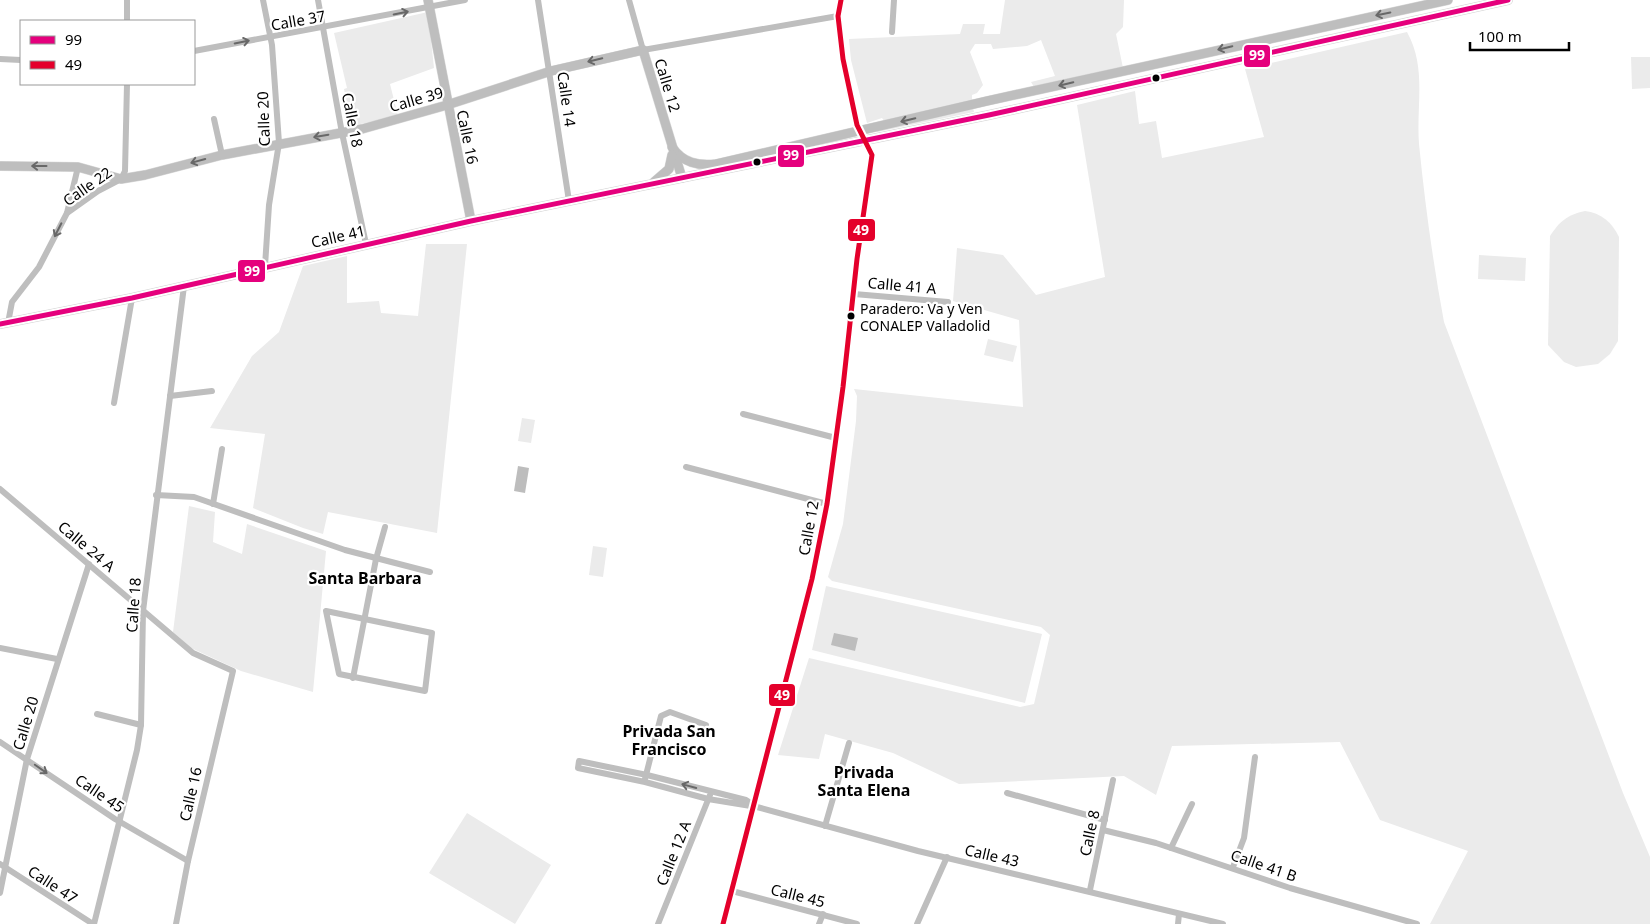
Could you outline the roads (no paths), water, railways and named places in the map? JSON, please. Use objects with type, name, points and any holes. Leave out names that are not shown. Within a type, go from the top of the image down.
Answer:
[{"type":"main road","points":[[672,147],[677,154],[688,162],[707,165],[987,101],[1448,0]]},
{"type":"main road","name":"Calle 41","points":[[4,324],[132,298],[265,266],[471,221],[989,115],[1508,0]]},
{"type":"main road","name":"Calle 16","points":[[428,4],[471,221]]},
{"type":"main road","name":"Calle 39","points":[[0,166],[78,167],[121,179],[145,175],[222,155],[342,133],[447,105],[551,71],[643,50]]},
{"type":"main road","name":"Calle 12","points":[[643,50],[682,178]]},
{"type":"main road","points":[[987,101],[989,115]]},
{"type":"main road","points":[[648,184],[662,177],[669,169],[672,147]]},
{"type":"street","points":[[127,0],[128,20]]},
{"type":"street","name":"Calle 20","points":[[263,0],[270,37],[279,144],[268,205],[265,266]]},
{"type":"street","name":"Calle 18","points":[[318,0],[342,133],[366,244]]},
{"type":"street","name":"Calle 37","points":[[195,51],[323,29],[428,4],[465,0]]},
{"type":"street","name":"Calle 14","points":[[538,0],[551,71],[569,201]]},
{"type":"street","name":"Calle 12","points":[[629,0],[643,50]]},
{"type":"street","name":"Calle 12","points":[[723,924],[808,595],[827,504],[836,438],[872,155],[857,125],[843,59],[838,16],[841,0]]},
{"type":"street","points":[[892,32],[895,1]]},
{"type":"street","name":"Calle 39","points":[[643,50],[838,16]]},
{"type":"street","points":[[0,60],[20,60]]},
{"type":"street","name":"Calle 22","points":[[4,324],[12,302],[39,267],[67,213],[98,191],[121,179],[125,171],[127,85]]},
{"type":"street","points":[[214,119],[222,155]]},
{"type":"street","points":[[67,213],[78,167]]},
{"type":"street","name":"Calle 18","points":[[93,924],[137,750],[141,725],[143,611],[156,495],[184,286]]},
{"type":"street","name":"Calle 41 A","points":[[854,294],[948,302]]},
{"type":"street","points":[[114,402],[132,298]]},
{"type":"street","points":[[170,396],[212,391]]},
{"type":"street","points":[[743,414],[836,438]]},
{"type":"street","points":[[213,504],[222,449]]},
{"type":"street","points":[[686,467],[827,504]]},
{"type":"street","name":"Calle 24 A","points":[[0,489],[193,653],[233,671]]},
{"type":"street","points":[[156,495],[194,497],[376,559],[430,572]]},
{"type":"street","points":[[353,678],[376,559],[385,527]]},
{"type":"street","name":"Calle 20","points":[[0,892],[3,866],[27,759],[88,564]]},
{"type":"street","points":[[326,611],[364,619],[432,633],[425,692],[338,674],[326,611]]},
{"type":"street","points":[[0,648],[57,659]]},
{"type":"street","name":"Calle 16","points":[[176,924],[188,861],[233,671]]},
{"type":"street","points":[[646,778],[661,716],[670,712],[706,725]]},
{"type":"street","points":[[97,714],[141,725]]},
{"type":"street","name":"Calle 45","points":[[0,742],[119,821],[188,861]]},
{"type":"street","points":[[825,826],[849,743]]},
{"type":"street","points":[[1233,868],[1244,838],[1255,757]]},
{"type":"street","points":[[579,761],[646,778],[578,768],[579,761]]},
{"type":"street","name":"Calle 43","points":[[646,778],[946,857],[1090,890],[1223,924]]},
{"type":"street","name":"Calle 8","points":[[1090,890],[1113,780]]},
{"type":"street","points":[[1007,793],[1105,820]]},
{"type":"street","name":"Calle 12 A","points":[[658,924],[710,796]]},
{"type":"street","points":[[1171,848],[1192,804]]},
{"type":"street","name":"Calle 41 B","points":[[1103,830],[1171,848],[1300,891],[1416,924]]},
{"type":"street","points":[[917,924],[946,857]]},
{"type":"street","name":"Calle 47","points":[[3,866],[93,924]]},
{"type":"street","name":"Calle 45","points":[[732,890],[857,924]]},
{"type":"street","points":[[819,924],[823,914]]},
{"type":"street","points":[[1178,924],[1179,914]]},
{"type":"place","name":"Paradero: Va y Ven CONALEP Valladolid","points":[[851,316]]},
{"type":"district","name":"Santa Barbara","points":[[365,578]]},
{"type":"district","name":"Privada San Francisco","points":[[669,740]]},
{"type":"district","name":"Privada Santa Elena","points":[[864,781]]}]
